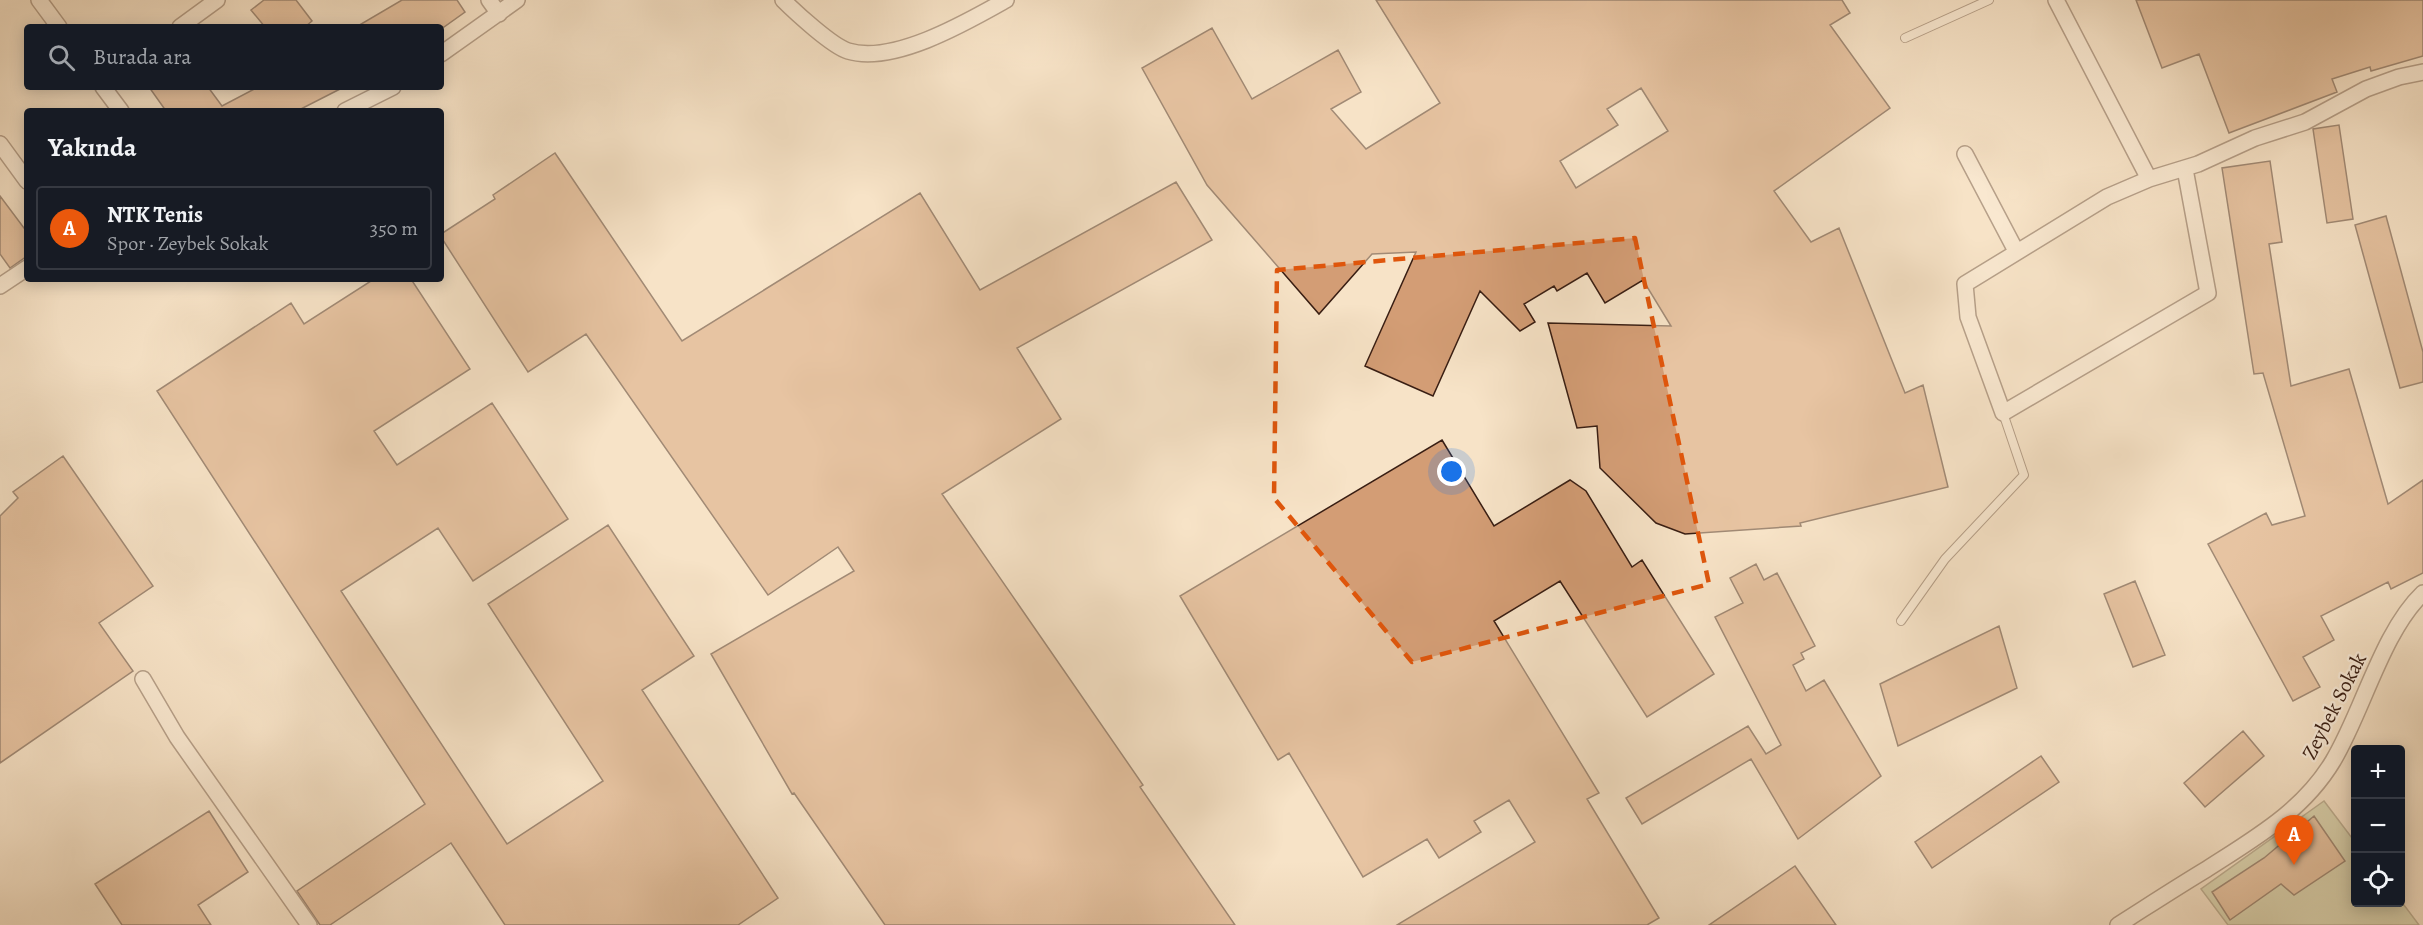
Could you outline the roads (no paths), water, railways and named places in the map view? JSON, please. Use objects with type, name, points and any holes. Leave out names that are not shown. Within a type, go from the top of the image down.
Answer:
[{"type":"street","points":[[39,0],[57,24]]},
{"type":"street","points":[[184,24],[217,0]]},
{"type":"street","points":[[489,0],[499,14]]},
{"type":"street","points":[[444,52],[517,0]]},
{"type":"street","points":[[783,0],[804,20],[847,51],[881,53],[928,40],[968,22],[1006,0]]},
{"type":"street","points":[[2056,0],[2149,179]]},
{"type":"street","points":[[2185,169],[2208,293],[2002,413],[1968,317],[1965,284],[2107,197],[2149,179],[2185,169],[2255,138],[2305,122],[2366,89],[2399,77],[2423,72]]},
{"type":"street","points":[[105,90],[119,108]]},
{"type":"street","points":[[351,108],[387,90]]},
{"type":"street","points":[[0,144],[24,178]]},
{"type":"street","points":[[1965,154],[2016,251]]},
{"type":"street","points":[[0,286],[24,270]]},
{"type":"street","name":"Zeybek Sokak","points":[[2118,925],[2266,832],[2293,810],[2314,788],[2334,760],[2391,639],[2423,593]]},
{"type":"street","points":[[142,679],[177,737],[309,925]]},
{"type":"lane","points":[[1905,38],[1989,0]]},
{"type":"lane","points":[[1900,621],[1945,559],[2024,474],[2002,413]]},
{"type":"place","name":"NTK Tenis","points":[[2294,865]]}]
